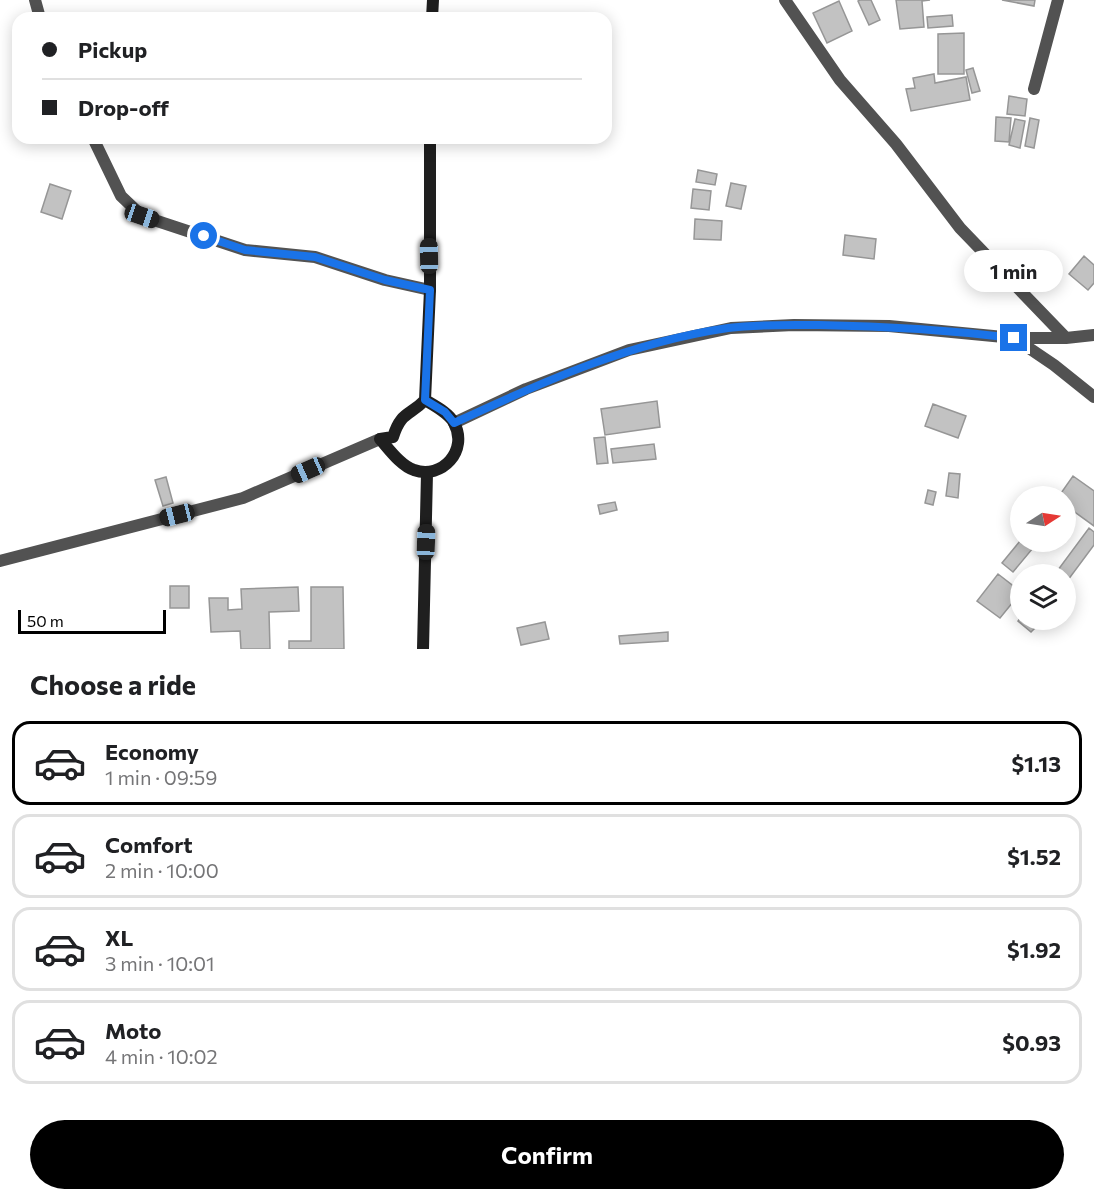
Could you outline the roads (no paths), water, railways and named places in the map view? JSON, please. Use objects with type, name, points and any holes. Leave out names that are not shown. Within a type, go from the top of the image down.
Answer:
[{"type":"street","points":[[785,0],[815,47],[840,80],[896,144],[960,228],[1066,338]]},
{"type":"street","points":[[1034,89],[1058,0]]},
{"type":"street","points":[[96,144],[121,196],[142,216],[245,250],[315,257],[385,280],[430,290]]},
{"type":"street","points":[[0,561],[243,498],[380,439],[393,436],[401,418],[425,400],[430,290],[430,144]]},
{"type":"street","points":[[454,423],[526,389],[602,359],[640,347],[731,328],[794,325],[888,326],[1014,338],[1066,338],[1094,335]]},
{"type":"street","points":[[1014,338],[1054,365],[1094,397]]},
{"type":"street","points":[[380,439],[413,470],[427,473],[440,469],[451,461],[457,449],[459,435],[454,423],[445,412],[425,400]]},
{"type":"street","points":[[423,649],[427,473]]}]
